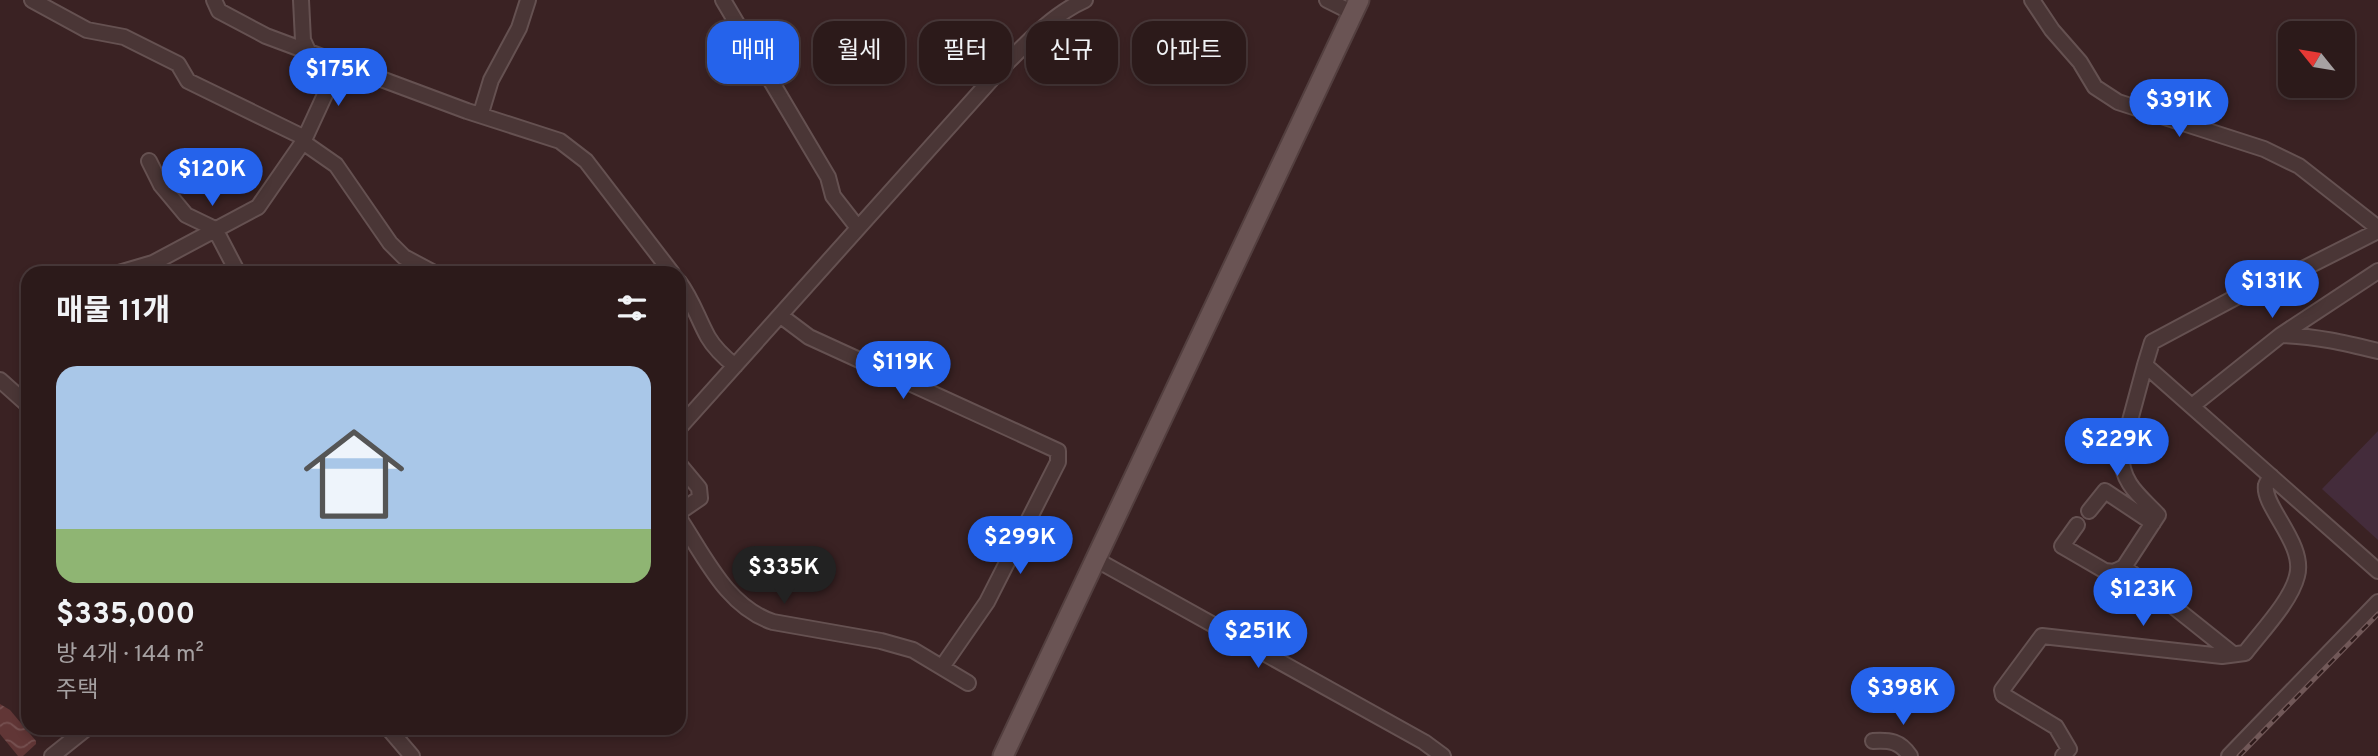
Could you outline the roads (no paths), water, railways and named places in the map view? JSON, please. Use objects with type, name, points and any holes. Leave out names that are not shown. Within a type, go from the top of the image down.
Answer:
[{"type":"main road","points":[[1003,756],[1356,6]]},
{"type":"street","points":[[32,0],[87,30],[124,37],[178,64],[188,81],[304,140],[336,165],[390,243],[404,257],[421,266]]},
{"type":"street","points":[[214,0],[219,11],[266,36],[467,111],[560,141],[586,161],[667,266]]},
{"type":"street","points":[[300,0],[303,40],[309,53]]},
{"type":"street","points":[[481,114],[491,80],[519,28],[528,0]]},
{"type":"street","points":[[723,0],[828,177],[833,196],[858,228]]},
{"type":"street","points":[[686,420],[998,72],[1036,34],[1074,5],[1085,0]]},
{"type":"street","points":[[1327,0],[1356,6]]},
{"type":"street","points":[[2032,0],[2052,30],[2080,62],[2095,87],[2118,102],[2264,149],[2299,166],[2378,230],[2281,280],[2268,280],[2152,342],[2121,454],[2121,468],[2125,479],[2158,515],[2124,567],[2114,572],[2105,571],[2062,546],[2077,525]]},
{"type":"street","points":[[146,266],[258,207],[304,140],[340,62]]},
{"type":"street","points":[[149,161],[161,185],[186,215],[215,229],[234,266]]},
{"type":"street","points":[[2192,406],[2281,335],[2378,271]]},
{"type":"street","points":[[686,291],[709,340],[735,366]]},
{"type":"street","points":[[781,316],[808,337],[1058,452],[1058,462],[986,602],[942,667]]},
{"type":"street","points":[[2281,335],[2311,336],[2378,351]]},
{"type":"street","points":[[2145,365],[2378,571]]},
{"type":"street","points":[[0,380],[21,399]]},
{"type":"street","points":[[686,472],[699,488],[700,498],[686,508]]},
{"type":"street","points":[[2063,756],[2069,749],[2056,727],[2003,695],[2002,690],[2042,636],[2222,656],[2245,653],[2294,587],[2298,575],[2299,562],[2293,545],[2267,495],[2266,485],[2271,476]]},
{"type":"street","points":[[2089,511],[2105,491],[2153,523]]},
{"type":"street","points":[[686,529],[724,586],[738,603],[758,617],[881,641],[913,650],[968,683]]},
{"type":"street","points":[[1095,559],[1443,756]]},
{"type":"street","points":[[2124,567],[2233,654]]},
{"type":"street","points":[[2229,756],[2378,602]]},
{"type":"street","points":[[52,756],[78,735]]},
{"type":"street","points":[[394,735],[412,756]]},
{"type":"street","points":[[1873,741],[1891,740],[1903,746],[1910,756]]},
{"type":"water","points":[[0,704],[10,710],[21,723],[21,735],[31,735],[36,744],[23,756],[18,756],[0,734]]},
{"type":"railway","points":[[2239,756],[2378,614]]}]
